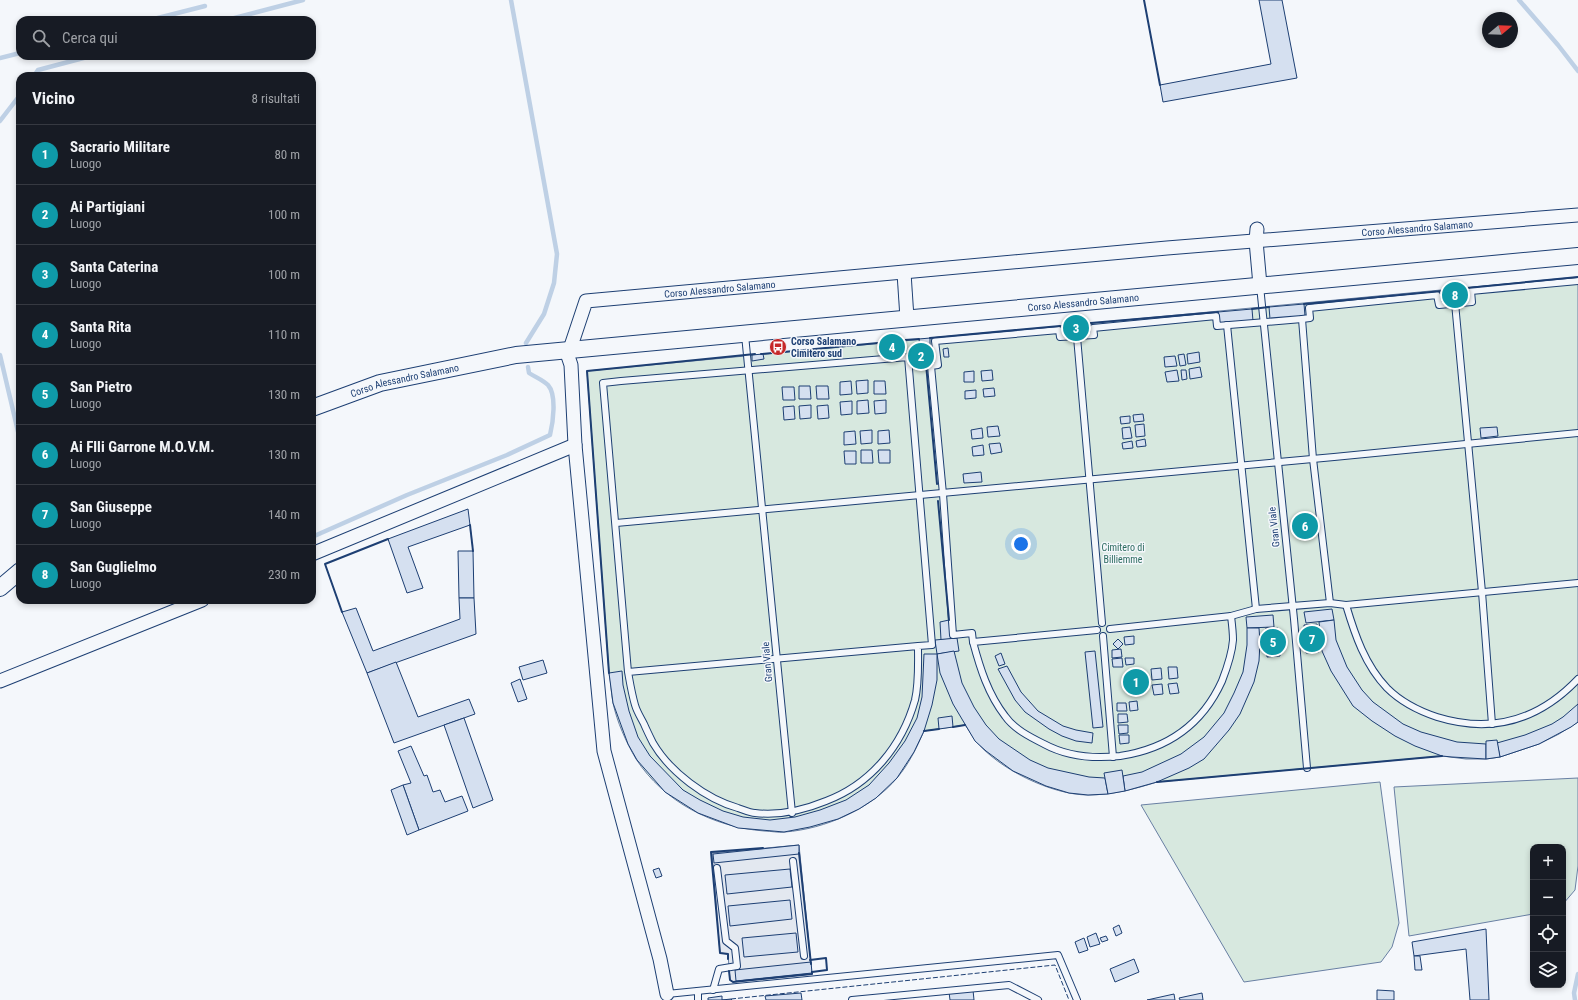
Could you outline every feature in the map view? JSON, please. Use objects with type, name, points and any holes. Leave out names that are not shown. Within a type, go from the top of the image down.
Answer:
[{"type":"street","name":"Corso Alessandro Salamano","points":[[568,349],[586,301],[904,273],[1160,248],[1257,235],[1578,215]]},
{"type":"street","points":[[1257,235],[1260,285]]},
{"type":"street","name":"Corso Alessandro Salamano","points":[[316,407],[380,383],[516,355],[1578,256]]},
{"type":"street","points":[[904,273],[907,318]]},
{"type":"street","points":[[568,349],[571,365],[575,445],[604,751],[658,951],[668,997]]},
{"type":"street","points":[[316,552],[575,445]]},
{"type":"street","points":[[0,588],[16,574]]},
{"type":"street","points":[[0,681],[192,604]]},
{"type":"lane","points":[[1231,616],[1233,641],[1230,657],[1216,694],[1204,712],[1186,729],[1164,744],[1139,753],[1083,758],[1056,751],[1026,735],[1005,718],[991,695],[981,669],[973,642],[972,633],[954,635],[940,494],[931,366],[938,365],[935,341],[1059,330],[1060,338],[1077,337],[1094,335],[1093,328],[1216,316],[1217,326],[1302,319],[1310,318],[1309,308],[1437,295],[1438,305],[1472,302],[1472,291],[1578,281]]},
{"type":"lane","name":"Gran Viale","points":[[1260,285],[1307,768]]},
{"type":"lane","points":[[1455,303],[1482,592],[1492,724]]},
{"type":"lane","points":[[1302,319],[1314,459],[1330,603]]},
{"type":"lane","points":[[1227,325],[1240,466],[1256,609]]},
{"type":"lane","name":"Gran Viale","points":[[745,333],[792,812]]},
{"type":"lane","points":[[1077,337],[1102,623]]},
{"type":"lane","points":[[628,672],[918,646],[932,645],[920,496],[908,357],[603,382],[628,672],[635,706],[654,744],[672,768],[695,787],[723,804],[755,813],[792,812],[843,795],[864,780],[884,760],[899,739],[908,721],[915,699],[918,676],[918,646]]},
{"type":"lane","points":[[616,523],[920,496],[1578,433]]},
{"type":"lane","points":[[1110,629],[1231,616],[1256,609],[1330,603],[1346,605],[1578,583]]},
{"type":"lane","points":[[1346,605],[1360,649],[1387,688],[1399,698],[1424,712],[1452,721],[1471,724],[1492,724],[1515,719],[1537,711],[1554,701],[1578,679]]},
{"type":"lane","points":[[1102,623],[1107,624],[1110,629]]},
{"type":"lane","points":[[1102,623],[1098,625],[1097,630],[1099,635],[1103,636]]},
{"type":"lane","points":[[1103,636],[1107,635],[1110,629]]},
{"type":"lane","points":[[973,642],[1097,630]]},
{"type":"lane","points":[[1103,636],[1113,756]]},
{"type":"lane","points":[[793,861],[804,956]]},
{"type":"lane","points":[[713,990],[720,969],[737,966],[735,948],[726,941],[718,868]]},
{"type":"lane","points":[[668,997],[698,991],[1058,955],[1077,1000]]},
{"type":"lane","points":[[852,1000],[1009,985],[1038,1000]]},
{"type":"lane","points":[[698,991],[698,1000]]},
{"type":"green space","name":"Cimitero di Billiemme","points":[[1578,277],[1578,722],[1539,744],[1500,757],[1486,759],[1466,759],[1442,756],[1157,782],[1123,791],[1088,795],[1074,794],[1042,785],[1011,770],[985,751],[975,740],[965,725],[924,731],[916,749],[897,778],[874,799],[861,808],[846,816],[816,827],[780,832],[745,829],[708,818],[691,810],[675,800],[647,774],[629,746],[619,725],[612,699],[609,673],[587,371]]},
{"type":"green space","points":[[1578,778],[1578,866],[1575,890],[1566,900],[1566,844],[1530,844],[1530,915],[1409,936],[1394,787]]},
{"type":"green space","points":[[1380,782],[1399,923],[1392,947],[1381,962],[1244,982],[1141,805]]},
{"type":"shaded area","points":[[799,845],[812,974],[733,982],[730,980],[728,954],[720,953],[712,853]]},
{"type":"building","points":[[1259,0],[1282,0],[1297,78],[1163,102],[1160,85],[1271,64]]},
{"type":"building","points":[[1467,288],[1469,299],[1443,301],[1442,291]]},
{"type":"building","points":[[1304,304],[1305,316],[1270,319],[1269,307]]},
{"type":"building","points":[[1252,309],[1253,321],[1219,324],[1218,312]]},
{"type":"building","points":[[1091,323],[1091,330],[1061,332],[1060,326]]},
{"type":"building","points":[[930,338],[930,348],[920,349],[919,339]]},
{"type":"building","points":[[905,340],[906,351],[879,353],[878,343]]},
{"type":"building","points":[[923,348],[932,348],[933,363],[924,364]]},
{"type":"building","points":[[948,348],[949,357],[944,357],[943,349]]},
{"type":"building","points":[[1199,352],[1200,362],[1188,364],[1187,354]]},
{"type":"building","points":[[763,354],[764,359],[752,361],[752,355]]},
{"type":"building","points":[[1184,354],[1186,365],[1180,366],[1178,355]]},
{"type":"building","points":[[1175,356],[1177,366],[1165,367],[1164,357]]},
{"type":"building","points":[[1200,367],[1202,377],[1190,379],[1189,369]]},
{"type":"building","points":[[992,370],[993,380],[982,381],[981,371]]},
{"type":"building","points":[[1177,370],[1179,381],[1167,382],[1165,372]]},
{"type":"building","points":[[1181,370],[1186,370],[1187,379],[1182,380]]},
{"type":"building","points":[[974,371],[974,382],[964,382],[964,372]]},
{"type":"building","points":[[868,380],[868,393],[857,394],[856,381]]},
{"type":"building","points":[[851,381],[852,394],[840,395],[840,382]]},
{"type":"building","points":[[874,381],[885,381],[886,394],[874,394]]},
{"type":"building","points":[[799,386],[810,386],[811,399],[799,399]]},
{"type":"building","points":[[816,386],[828,386],[829,399],[817,399]]},
{"type":"building","points":[[782,387],[794,387],[795,400],[783,400]]},
{"type":"building","points":[[994,388],[995,396],[984,397],[983,389]]},
{"type":"building","points":[[976,390],[976,398],[965,399],[965,391]]},
{"type":"building","points":[[868,400],[869,413],[857,414],[857,401]]},
{"type":"building","points":[[886,400],[886,413],[875,414],[874,401]]},
{"type":"building","points":[[852,401],[852,414],[841,415],[840,402]]},
{"type":"building","points":[[811,405],[811,418],[800,419],[799,406]]},
{"type":"building","points":[[828,405],[829,418],[818,419],[817,406]]},
{"type":"building","points":[[794,406],[795,419],[784,420],[783,407]]},
{"type":"building","points":[[1143,414],[1144,421],[1134,422],[1133,415]]},
{"type":"building","points":[[1130,416],[1130,423],[1121,424],[1120,417]]},
{"type":"building","points":[[1144,424],[1145,436],[1136,437],[1135,425]]},
{"type":"building","points":[[998,426],[1000,436],[988,437],[987,427]]},
{"type":"building","points":[[1130,427],[1132,438],[1123,439],[1122,428]]},
{"type":"building","points":[[1497,427],[1498,436],[1481,438],[1480,428]]},
{"type":"building","points":[[982,428],[983,438],[972,439],[971,430]]},
{"type":"building","points":[[872,430],[872,443],[861,444],[860,431]]},
{"type":"building","points":[[889,430],[890,443],[878,444],[878,431]]},
{"type":"building","points":[[855,431],[856,444],[844,445],[844,432]]},
{"type":"building","points":[[1145,439],[1146,446],[1137,447],[1136,441]]},
{"type":"building","points":[[1132,441],[1133,448],[1123,449],[1122,443]]},
{"type":"building","points":[[1000,443],[1002,452],[991,454],[989,444]]},
{"type":"building","points":[[983,445],[984,455],[973,456],[972,447]]},
{"type":"building","points":[[861,450],[872,450],[873,463],[861,463]]},
{"type":"building","points":[[878,450],[890,450],[890,463],[879,463]]},
{"type":"building","points":[[844,451],[856,451],[856,464],[845,464]]},
{"type":"building","points":[[981,472],[982,482],[964,483],[963,474]]},
{"type":"building","points":[[468,509],[470,525],[408,547],[423,588],[407,593],[388,539]]},
{"type":"building","points":[[458,551],[473,551],[474,598],[459,598]]},
{"type":"building","points":[[459,598],[474,598],[476,634],[367,673],[342,612],[356,608],[373,651],[460,619]]},
{"type":"building","points":[[1332,609],[1334,620],[1306,623],[1304,612]]},
{"type":"building","points":[[1273,615],[1274,627],[1247,628],[1246,617]]},
{"type":"building","points":[[949,620],[951,639],[941,640],[940,622]]},
{"type":"building","points":[[1334,620],[1336,640],[1347,667],[1362,690],[1373,702],[1403,724],[1421,732],[1457,742],[1486,744],[1486,759],[1442,756],[1415,746],[1395,736],[1353,706],[1331,671],[1322,651],[1319,622]]},
{"type":"building","points":[[1317,624],[1319,652],[1306,653],[1304,625]]},
{"type":"building","points":[[1247,628],[1259,628],[1259,661],[1254,682],[1240,714],[1229,730],[1204,759],[1189,768],[1157,782],[1125,791],[1123,776],[1142,772],[1181,754],[1204,737],[1224,713],[1243,672],[1247,645]]},
{"type":"building","points":[[1266,628],[1278,628],[1280,656],[1267,657]]},
{"type":"building","points":[[1134,636],[1134,644],[1125,645],[1124,637]]},
{"type":"building","points":[[957,638],[959,651],[937,654],[935,640]]},
{"type":"building","points":[[1118,639],[1123,644],[1118,649],[1113,644]]},
{"type":"building","points":[[1121,649],[1122,657],[1112,658],[1112,650]]},
{"type":"building","points":[[954,651],[962,683],[974,707],[986,725],[999,739],[1030,760],[1048,768],[1089,777],[1105,778],[1108,794],[1088,795],[1069,793],[1046,786],[1013,771],[975,741],[953,704],[940,673],[937,654]]},
{"type":"building","points":[[1095,651],[1103,727],[1093,728],[1085,652]]},
{"type":"building","points":[[1001,653],[1005,664],[999,666],[995,656]]},
{"type":"building","points":[[924,654],[937,654],[937,680],[932,705],[924,731],[914,752],[897,778],[876,798],[859,809],[838,819],[810,827],[784,832],[738,828],[698,813],[665,792],[637,760],[628,744],[613,703],[609,673],[622,671],[623,685],[629,711],[638,737],[650,756],[683,790],[723,811],[743,817],[770,820],[795,817],[820,810],[846,800],[869,785],[889,763],[905,741],[917,718],[922,697]]},
{"type":"building","points":[[1122,658],[1123,667],[1113,667],[1112,659]]},
{"type":"building","points":[[1125,658],[1134,658],[1134,664],[1126,665]]},
{"type":"building","points":[[543,660],[547,673],[523,680],[519,667]]},
{"type":"building","points":[[396,662],[418,717],[469,699],[475,714],[394,743],[367,673]]},
{"type":"building","points":[[1007,666],[1021,692],[1038,711],[1063,726],[1093,733],[1092,743],[1076,741],[1062,736],[1049,729],[1025,712],[1015,700],[998,669]]},
{"type":"building","points":[[1168,667],[1177,667],[1178,678],[1169,679]]},
{"type":"building","points":[[1161,668],[1162,679],[1152,680],[1151,669]]},
{"type":"building","points":[[1142,672],[1143,691],[1131,692],[1129,674]]},
{"type":"building","points":[[520,679],[527,699],[518,702],[511,683]]},
{"type":"building","points":[[1177,683],[1179,693],[1170,694],[1168,684]]},
{"type":"building","points":[[1162,684],[1163,694],[1154,695],[1152,685]]},
{"type":"building","points":[[1137,701],[1138,710],[1130,711],[1129,702]]},
{"type":"building","points":[[1117,703],[1126,703],[1127,711],[1117,711]]},
{"type":"building","points":[[1578,704],[1578,722],[1571,727],[1539,744],[1500,757],[1497,743],[1525,735],[1552,724]]},
{"type":"building","points":[[1118,714],[1127,714],[1128,722],[1118,723]]},
{"type":"building","points":[[952,716],[953,727],[939,729],[938,718]]},
{"type":"building","points":[[464,718],[493,800],[473,808],[444,725]]},
{"type":"building","points":[[1118,725],[1128,725],[1128,733],[1119,734]]},
{"type":"building","points":[[1119,735],[1129,735],[1129,743],[1120,744]]},
{"type":"building","points":[[1497,740],[1500,757],[1486,759],[1486,741]]},
{"type":"building","points":[[411,746],[424,776],[427,775],[433,792],[440,790],[445,802],[462,796],[468,811],[419,830],[403,785],[411,783],[398,751]]},
{"type":"building","points":[[1122,770],[1125,791],[1108,794],[1104,773]]},
{"type":"building","points":[[403,785],[419,830],[407,835],[391,790]]},
{"type":"building","points":[[799,845],[799,854],[714,863],[713,854]]},
{"type":"building","points":[[659,868],[662,876],[656,878],[653,870]]},
{"type":"building","points":[[790,869],[792,887],[727,894],[725,875]]},
{"type":"building","points":[[790,900],[792,919],[730,926],[728,906]]},
{"type":"building","points":[[1119,925],[1122,933],[1116,936],[1113,928]]},
{"type":"building","points":[[1486,929],[1489,1000],[1470,1000],[1466,949],[1414,956],[1412,942]]},
{"type":"building","points":[[796,933],[798,952],[744,957],[742,938]]},
{"type":"building","points":[[1096,933],[1100,944],[1090,947],[1087,937]]},
{"type":"building","points":[[1106,936],[1108,940],[1102,942],[1100,938]]},
{"type":"building","points":[[1084,938],[1088,950],[1079,953],[1075,942]]},
{"type":"building","points":[[1414,956],[1420,956],[1422,970],[1415,970]]},
{"type":"building","points":[[1134,959],[1139,972],[1115,982],[1110,969]]},
{"type":"building","points":[[811,962],[812,973],[736,981],[735,970]]},
{"type":"building","points":[[973,990],[974,1000],[950,1000],[949,992]]},
{"type":"building","points":[[1377,990],[1394,991],[1394,1000],[1377,1000]]},
{"type":"building","points":[[801,993],[802,1000],[766,1000],[765,996]]},
{"type":"building","points":[[1202,993],[1203,1000],[1180,1000],[1179,998]]},
{"type":"building","points":[[1174,994],[1175,1000],[1147,1000]]},
{"type":"building","points":[[722,996],[722,1000],[708,1000],[708,998]]},
{"type":"waterway","points":[[242,16],[303,0]]},
{"type":"waterway","points":[[511,0],[557,254],[554,283],[544,314],[526,343]]},
{"type":"waterway","points":[[1519,0],[1558,45],[1578,71]]},
{"type":"waterway","points":[[166,16],[205,6]]},
{"type":"waterway","points":[[0,58],[16,54]]},
{"type":"waterway","points":[[37,72],[38,70],[76,60]]},
{"type":"waterway","points":[[0,121],[16,100]]},
{"type":"waterway","points":[[0,355],[16,423]]},
{"type":"waterway","points":[[316,535],[407,495],[507,455],[550,435],[554,409],[553,395],[546,383],[529,373],[528,367]]},
{"type":"waterway","points":[[1575,1000],[1574,993],[1578,974]]},
{"type":"fence","points":[[731,999],[1055,965],[1069,1000]]},
{"type":"wall","points":[[1144,0],[1160,85]]},
{"type":"wall","points":[[1467,288],[1578,277]]},
{"type":"wall","points":[[1304,304],[1442,291]]},
{"type":"wall","points":[[1252,309],[1269,307]]},
{"type":"wall","points":[[1091,323],[1218,312]]},
{"type":"wall","points":[[930,338],[1060,326]]},
{"type":"wall","points":[[905,340],[919,339]]},
{"type":"wall","points":[[761,354],[878,343]]},
{"type":"wall","points":[[609,673],[587,371],[755,354]]},
{"type":"wall","points":[[926,364],[937,484]]},
{"type":"wall","points":[[938,501],[949,620]]},
{"type":"wall","points":[[470,525],[473,551]]},
{"type":"wall","points":[[342,612],[325,564],[388,539]]},
{"type":"wall","points":[[953,727],[965,725]]},
{"type":"wall","points":[[924,731],[939,729]]},
{"type":"wall","points":[[1157,782],[1442,756]]},
{"type":"wall","points":[[728,959],[728,954],[720,953],[711,852],[763,848]]},
{"type":"wall","points":[[799,853],[811,964]]},
{"type":"wall","points":[[810,960],[826,958],[827,970],[812,972]]},
{"type":"wall","points":[[729,971],[730,980],[733,982],[812,974],[812,972]]},
{"type":"place","name":"San Guglielmo","points":[[1455,295]]},
{"type":"place","name":"Santa Caterina","points":[[1076,328]]},
{"type":"place","name":"Corso Salamano Cimitero sud","points":[[778,347]]},
{"type":"place","name":"Santa Rita","points":[[892,347]]},
{"type":"place","name":"Ai Partigiani","points":[[921,356]]},
{"type":"place","name":"Ai Flli Garrone M.O.V.M.","points":[[1305,526]]},
{"type":"place","name":"San Giuseppe","points":[[1312,639]]},
{"type":"place","name":"San Pietro","points":[[1273,642]]},
{"type":"place","name":"Sacrario Militare","points":[[1136,682]]}]
